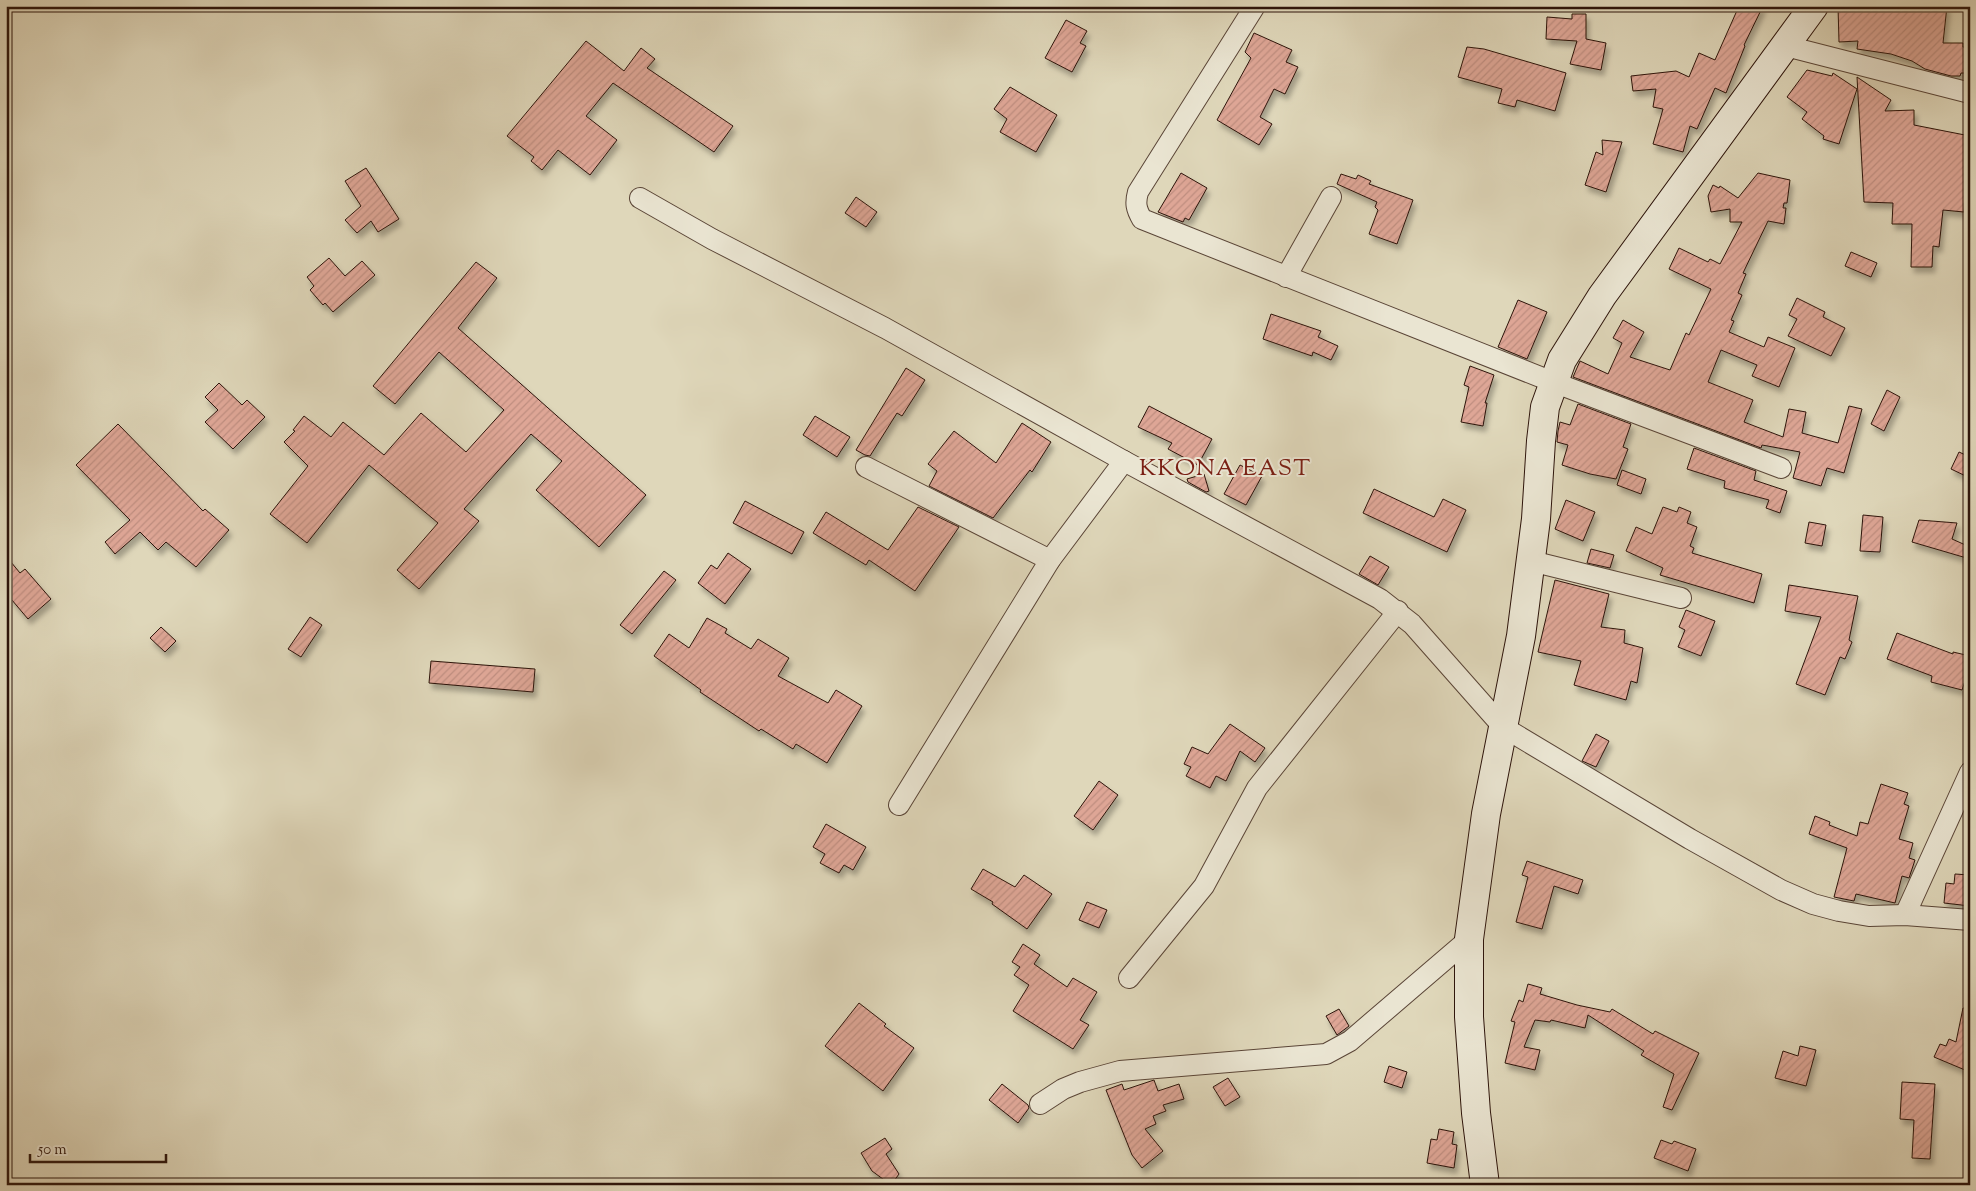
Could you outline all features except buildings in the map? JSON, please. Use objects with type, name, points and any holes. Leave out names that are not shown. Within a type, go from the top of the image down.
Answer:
[{"type":"street","points":[[1255,6],[1138,192],[1135,201],[1137,211],[1142,219],[1150,224],[1553,382],[1781,468]]},
{"type":"street","points":[[1485,1185],[1476,1113],[1469,1017],[1469,939],[1486,814],[1521,636],[1536,519],[1541,441],[1546,407],[1553,382],[1580,330],[1602,296],[1814,6]]},
{"type":"street","points":[[1786,46],[1970,93]]},
{"type":"street","points":[[1286,277],[1331,197]]},
{"type":"street","points":[[640,198],[721,244],[885,328],[1124,461],[1380,598],[1398,611],[1428,641],[1503,727],[1690,839],[1781,890],[1813,904],[1839,912],[1869,916],[1905,915],[1970,920]]},
{"type":"street","points":[[899,805],[1050,560],[1124,461]]},
{"type":"street","points":[[866,467],[1050,560]]},
{"type":"street","points":[[1531,561],[1681,598]]},
{"type":"street","points":[[1129,978],[1204,886],[1257,788],[1398,611]]},
{"type":"street","points":[[1905,915],[1970,772]]},
{"type":"street","points":[[1040,1104],[1063,1089],[1080,1082],[1120,1071],[1326,1054],[1350,1041],[1469,939]]},
{"type":"district","name":"KKONA EAST","points":[[1225,467]]}]
